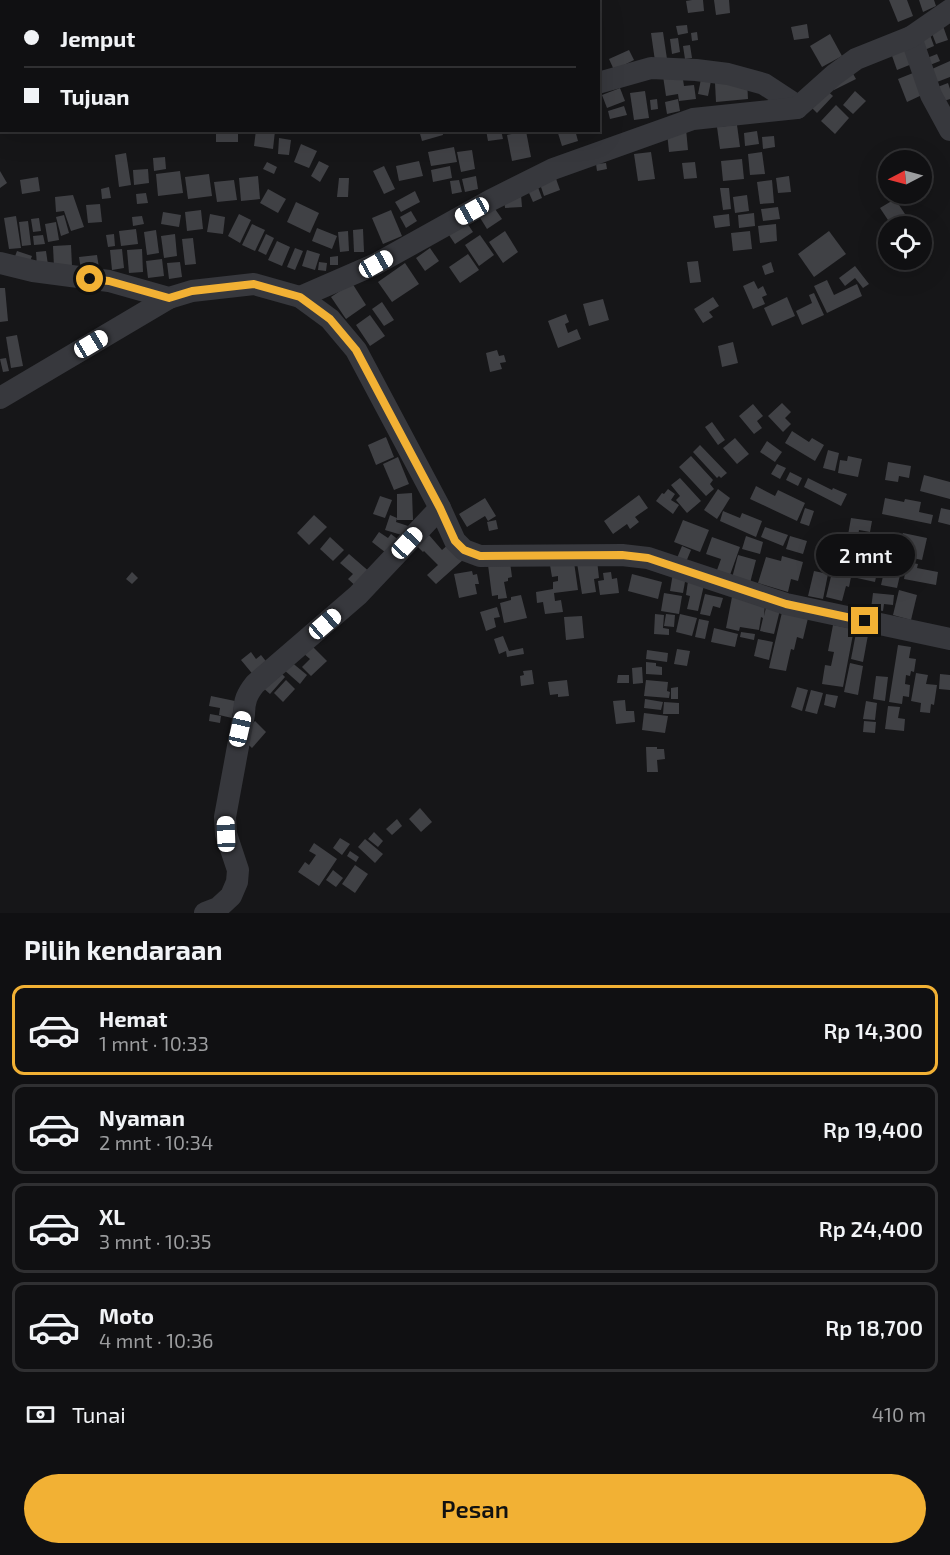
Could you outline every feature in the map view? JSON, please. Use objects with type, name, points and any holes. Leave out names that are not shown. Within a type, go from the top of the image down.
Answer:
[{"type":"street","points":[[300,297],[376,264],[491,200],[553,169],[693,119],[797,108],[855,59],[911,36],[950,10]]},
{"type":"street","points":[[911,36],[931,95],[950,130]]},
{"type":"street","points":[[600,82],[651,68],[728,74],[764,84],[796,105],[797,108]]},
{"type":"street","points":[[0,263],[33,271],[109,281],[169,298]]},
{"type":"street","points":[[0,398],[169,298],[192,291],[254,284],[300,297],[330,319],[356,350],[440,508],[455,541],[464,550],[480,556],[622,555],[648,558],[786,604],[950,639]]},
{"type":"street","points":[[205,913],[218,908],[231,896],[237,882],[238,870],[226,834],[225,818],[247,694],[255,684],[358,595],[440,508]]},
{"type":"building","points":[[703,0],[704,11],[688,13],[686,1]]},
{"type":"building","points":[[714,0],[729,0],[730,13],[716,15]]},
{"type":"building","points":[[889,0],[907,0],[913,16],[898,22]]},
{"type":"building","points":[[919,0],[934,0],[936,6],[923,12]]},
{"type":"building","points":[[807,24],[809,38],[794,40],[791,27]]},
{"type":"building","points":[[687,25],[688,33],[678,35],[676,26]]},
{"type":"building","points":[[943,26],[948,40],[936,44],[931,31]]},
{"type":"building","points":[[663,32],[667,59],[655,61],[651,33]]},
{"type":"building","points":[[697,32],[698,40],[692,41],[691,33]]},
{"type":"building","points":[[929,32],[934,46],[922,51],[917,37]]},
{"type":"building","points":[[830,34],[842,56],[822,67],[810,46]]},
{"type":"building","points":[[678,38],[680,52],[672,54],[670,39]]},
{"type":"building","points":[[690,45],[692,58],[685,59],[683,46]]},
{"type":"building","points":[[906,47],[912,64],[897,70],[891,53]]},
{"type":"building","points":[[629,50],[634,60],[614,70],[609,59]]},
{"type":"building","points":[[937,54],[940,61],[930,65],[927,58]]},
{"type":"building","points":[[950,61],[950,77],[937,82],[932,69]]},
{"type":"building","points":[[851,70],[856,79],[834,90],[829,81]]},
{"type":"building","points":[[682,73],[684,86],[694,85],[696,99],[679,101],[678,94],[666,96],[663,76]]},
{"type":"building","points":[[913,73],[922,95],[907,102],[898,79]]},
{"type":"building","points":[[701,79],[711,81],[708,96],[698,94]]},
{"type":"building","points":[[747,81],[748,99],[716,102],[715,83]]},
{"type":"building","points":[[948,83],[950,99],[941,102],[935,88]]},
{"type":"building","points":[[620,88],[625,101],[607,108],[602,95]]},
{"type":"building","points":[[824,88],[833,96],[817,113],[809,105]]},
{"type":"building","points":[[645,91],[649,118],[634,120],[630,93]]},
{"type":"building","points":[[855,91],[866,101],[853,114],[843,105]]},
{"type":"building","points":[[657,99],[658,109],[651,110],[650,100]]},
{"type":"building","points":[[678,99],[680,111],[667,114],[665,102]]},
{"type":"building","points":[[836,105],[849,118],[835,134],[821,121]]},
{"type":"building","points":[[624,106],[627,115],[610,119],[608,111]]},
{"type":"building","points":[[737,125],[740,147],[720,149],[717,127]]},
{"type":"building","points":[[686,129],[688,150],[669,152],[667,132]]},
{"type":"building","points":[[757,131],[759,144],[745,146],[744,133]]},
{"type":"building","points":[[216,132],[238,132],[238,142],[216,142]]},
{"type":"building","points":[[256,132],[275,132],[273,149],[254,146]]},
{"type":"building","points":[[420,132],[442,132],[443,135],[422,141]]},
{"type":"building","points":[[486,132],[501,132],[503,139],[488,141]]},
{"type":"building","points":[[526,132],[531,157],[512,161],[507,135]]},
{"type":"building","points":[[558,132],[576,132],[578,141],[562,146]]},
{"type":"building","points":[[774,136],[775,147],[763,149],[762,137]]},
{"type":"building","points":[[279,138],[291,140],[289,155],[278,154]]},
{"type":"building","points":[[301,144],[317,151],[309,168],[294,162]]},
{"type":"building","points":[[454,147],[457,162],[431,166],[428,152]]},
{"type":"building","points":[[472,150],[475,169],[461,172],[457,152]]},
{"type":"building","points":[[651,152],[655,179],[638,181],[634,154]]},
{"type":"building","points":[[762,152],[765,174],[750,175],[748,154]]},
{"type":"building","points":[[126,153],[131,185],[119,187],[115,155]]},
{"type":"building","points":[[165,157],[166,169],[154,171],[153,158]]},
{"type":"building","points":[[742,159],[744,179],[723,181],[721,161]]},
{"type":"building","points":[[319,161],[329,166],[320,182],[311,176]]},
{"type":"building","points":[[419,161],[423,176],[399,181],[396,166]]},
{"type":"building","points":[[267,162],[277,167],[274,174],[263,169]]},
{"type":"building","points":[[695,162],[697,178],[684,179],[682,163]]},
{"type":"building","points":[[606,163],[607,169],[597,171],[596,164]]},
{"type":"building","points":[[384,166],[395,189],[384,194],[373,171]]},
{"type":"building","points":[[450,166],[452,178],[433,182],[431,170]]},
{"type":"building","points":[[148,169],[149,183],[134,185],[133,170]]},
{"type":"building","points":[[0,171],[7,183],[0,188]]},
{"type":"building","points":[[180,171],[183,193],[158,196],[156,174]]},
{"type":"building","points":[[554,173],[560,190],[544,196],[538,178]]},
{"type":"building","points":[[209,174],[212,196],[188,199],[185,177]]},
{"type":"building","points":[[258,176],[260,199],[241,201],[239,178]]},
{"type":"building","points":[[476,176],[478,189],[465,192],[462,179]]},
{"type":"building","points":[[789,176],[791,192],[778,193],[776,178]]},
{"type":"building","points":[[38,177],[40,191],[22,194],[20,180]]},
{"type":"building","points":[[339,178],[349,178],[348,197],[337,197]]},
{"type":"building","points":[[234,180],[237,200],[217,202],[214,182]]},
{"type":"building","points":[[459,180],[462,192],[452,194],[450,181]]},
{"type":"building","points":[[772,180],[774,203],[760,204],[757,182]]},
{"type":"building","points":[[536,182],[542,198],[533,202],[526,186]]},
{"type":"building","points":[[109,187],[111,198],[102,199],[101,189]]},
{"type":"building","points":[[720,188],[729,188],[731,209],[723,210]]},
{"type":"building","points":[[268,189],[286,199],[278,213],[260,203]]},
{"type":"building","points":[[415,191],[420,202],[401,212],[395,202]]},
{"type":"building","points":[[146,193],[148,203],[137,204],[136,194]]},
{"type":"building","points":[[73,195],[84,227],[71,231],[64,211],[56,212],[55,197]]},
{"type":"building","points":[[521,195],[522,207],[505,208],[504,196]]},
{"type":"building","points":[[747,195],[749,211],[735,213],[733,197]]},
{"type":"building","points":[[296,202],[319,213],[310,233],[287,222]]},
{"type":"building","points":[[100,204],[102,222],[88,223],[86,205]]},
{"type":"building","points":[[887,204],[898,204],[906,216],[885,216],[880,208]]},
{"type":"building","points":[[493,206],[502,219],[487,229],[479,216]]},
{"type":"building","points":[[778,207],[780,219],[763,221],[761,209]]},
{"type":"building","points":[[201,210],[203,229],[187,231],[185,212]]},
{"type":"building","points":[[391,210],[402,236],[383,244],[372,218]]},
{"type":"building","points":[[411,211],[417,221],[406,228],[400,217]]},
{"type":"building","points":[[163,212],[181,215],[179,227],[161,224]]},
{"type":"building","points":[[754,213],[755,226],[739,228],[738,215]]},
{"type":"building","points":[[210,214],[225,217],[223,234],[207,232]]},
{"type":"building","points":[[239,214],[251,220],[240,243],[228,236]]},
{"type":"building","points":[[729,214],[730,226],[715,228],[713,216]]},
{"type":"building","points":[[64,215],[69,233],[61,236],[56,217]]},
{"type":"building","points":[[16,216],[21,248],[9,249],[4,218]]},
{"type":"building","points":[[142,216],[144,224],[133,226],[132,217]]},
{"type":"building","points":[[39,218],[41,231],[33,232],[31,219]]},
{"type":"building","points":[[465,220],[473,232],[455,244],[447,232]]},
{"type":"building","points":[[28,221],[31,245],[22,246],[19,222]]},
{"type":"building","points":[[56,222],[59,240],[48,242],[45,224]]},
{"type":"building","points":[[252,224],[265,230],[255,251],[242,245]]},
{"type":"building","points":[[776,224],[777,241],[760,243],[758,226]]},
{"type":"building","points":[[317,228],[337,236],[332,249],[312,241]]},
{"type":"building","points":[[136,229],[138,244],[121,246],[119,231]]},
{"type":"building","points":[[363,229],[364,252],[354,252],[353,230]]},
{"type":"building","points":[[156,230],[159,253],[147,255],[144,232]]},
{"type":"building","points":[[348,231],[349,251],[340,252],[338,232]]},
{"type":"building","points":[[505,231],[518,252],[503,263],[489,242]]},
{"type":"building","points":[[750,231],[752,249],[733,251],[731,233]]},
{"type":"building","points":[[829,231],[846,254],[814,277],[798,254]]},
{"type":"building","points":[[114,234],[115,246],[108,247],[106,235]]},
{"type":"building","points":[[175,234],[177,256],[164,258],[161,236]]},
{"type":"building","points":[[266,234],[274,238],[266,255],[258,251]]},
{"type":"building","points":[[43,235],[45,244],[34,245],[33,236]]},
{"type":"building","points":[[480,235],[494,255],[479,266],[465,245]]},
{"type":"building","points":[[193,238],[196,264],[185,265],[182,239]]},
{"type":"building","points":[[277,241],[290,247],[282,266],[268,260]]},
{"type":"building","points":[[71,245],[72,266],[54,267],[53,246]]},
{"type":"building","points":[[295,248],[303,251],[295,270],[287,267]]},
{"type":"building","points":[[430,248],[439,261],[425,271],[416,258]]},
{"type":"building","points":[[122,249],[124,268],[112,270],[110,250]]},
{"type":"building","points":[[142,249],[143,272],[129,273],[127,250]]},
{"type":"building","points":[[307,250],[320,254],[315,270],[302,266]]},
{"type":"building","points":[[17,251],[32,256],[29,264],[14,259]]},
{"type":"building","points":[[46,251],[48,265],[37,266],[36,252]]},
{"type":"building","points":[[468,254],[479,270],[460,283],[449,267]]},
{"type":"building","points":[[97,255],[99,268],[81,270],[79,257]]},
{"type":"building","points":[[338,256],[338,265],[330,265],[330,257]]},
{"type":"building","points":[[162,259],[164,276],[148,278],[146,261]]},
{"type":"building","points":[[698,261],[701,282],[690,283],[687,262]]},
{"type":"building","points":[[180,262],[182,277],[169,279],[167,263]]},
{"type":"building","points":[[319,262],[327,263],[326,271],[318,270]]},
{"type":"building","points":[[771,262],[774,272],[765,275],[762,266]]},
{"type":"building","points":[[405,263],[419,284],[392,302],[378,282]]},
{"type":"building","points":[[855,266],[869,284],[863,288],[855,278],[845,286],[839,278]]},
{"type":"building","points":[[827,280],[834,295],[857,284],[862,296],[827,313],[814,286]]},
{"type":"building","points":[[754,281],[758,289],[763,286],[767,295],[762,297],[765,304],[753,309],[743,286]]},
{"type":"building","points":[[352,283],[366,305],[346,319],[331,297]]},
{"type":"building","points":[[0,288],[5,288],[8,321],[0,322]]},
{"type":"building","points":[[814,293],[824,315],[802,325],[796,311],[812,303],[809,295]]},
{"type":"building","points":[[713,297],[719,306],[709,312],[713,317],[703,323],[694,309]]},
{"type":"building","points":[[787,297],[795,316],[772,326],[764,308]]},
{"type":"building","points":[[603,299],[609,320],[589,326],[583,304]]},
{"type":"building","points":[[382,302],[394,320],[384,326],[372,309]]},
{"type":"building","points":[[566,314],[569,322],[565,324],[568,333],[577,329],[581,339],[558,348],[548,321]]},
{"type":"building","points":[[370,315],[385,336],[370,346],[356,325]]},
{"type":"building","points":[[17,335],[23,366],[11,368],[6,337]]},
{"type":"building","points":[[733,342],[738,363],[722,367],[718,346]]},
{"type":"building","points":[[497,350],[499,356],[504,355],[506,362],[500,363],[502,369],[490,372],[486,353]]},
{"type":"building","points":[[6,358],[9,371],[3,372],[0,359]]},
{"type":"building","points":[[782,403],[791,412],[785,418],[791,424],[783,432],[768,416]]},
{"type":"building","points":[[753,404],[763,416],[757,421],[762,428],[754,434],[739,416]]},
{"type":"building","points":[[712,422],[725,440],[718,445],[705,427]]},
{"type":"building","points":[[792,431],[809,442],[812,438],[824,445],[815,461],[785,443]]},
{"type":"building","points":[[386,437],[394,457],[376,465],[368,445]]},
{"type":"building","points":[[735,438],[749,454],[737,464],[723,448]]},
{"type":"building","points":[[767,441],[782,452],[775,462],[760,452]]},
{"type":"building","points":[[700,445],[727,473],[721,478],[719,476],[717,478],[693,452]]},
{"type":"building","points":[[828,450],[839,453],[835,471],[823,468]]},
{"type":"building","points":[[691,456],[713,480],[710,484],[714,489],[706,496],[679,467]]},
{"type":"building","points":[[848,456],[862,459],[858,477],[838,473],[840,460],[847,461]]},
{"type":"building","points":[[398,457],[409,484],[394,490],[383,464]]},
{"type":"building","points":[[888,462],[911,466],[909,478],[899,476],[898,482],[885,480]]},
{"type":"building","points":[[777,464],[786,468],[780,479],[771,474]]},
{"type":"building","points":[[790,472],[802,478],[798,486],[786,480]]},
{"type":"building","points":[[924,475],[950,482],[950,499],[920,491]]},
{"type":"building","points":[[680,478],[701,501],[687,513],[676,500],[680,496],[671,485]]},
{"type":"building","points":[[808,478],[832,490],[833,488],[847,494],[841,506],[804,487]]},
{"type":"building","points":[[756,486],[775,496],[778,490],[805,503],[797,521],[750,499]]},
{"type":"building","points":[[668,489],[675,494],[671,500],[679,505],[673,514],[656,501]]},
{"type":"building","points":[[718,489],[730,498],[717,519],[704,510]]},
{"type":"building","points":[[412,493],[413,520],[397,520],[397,494]]},
{"type":"building","points":[[639,495],[648,508],[635,517],[639,522],[630,529],[627,524],[613,534],[604,521]]},
{"type":"building","points":[[380,496],[392,500],[385,518],[373,514]]},
{"type":"building","points":[[485,498],[496,516],[488,521],[485,516],[467,527],[459,514]]},
{"type":"building","points":[[885,498],[904,502],[905,499],[921,502],[919,512],[933,515],[931,524],[882,514]]},
{"type":"building","points":[[805,508],[814,511],[809,526],[800,523]]},
{"type":"building","points":[[941,508],[950,510],[950,525],[938,522]]},
{"type":"building","points":[[723,511],[740,518],[742,513],[762,521],[756,537],[720,521]]},
{"type":"building","points":[[314,515],[327,527],[309,545],[297,533]]},
{"type":"building","points":[[390,515],[397,518],[396,522],[408,526],[405,536],[385,530]]},
{"type":"building","points":[[851,518],[872,521],[870,532],[859,530],[858,537],[848,535]]},
{"type":"building","points":[[496,520],[498,529],[489,531],[487,522]]},
{"type":"building","points":[[683,520],[709,530],[700,552],[674,542]]},
{"type":"building","points":[[765,527],[788,535],[783,546],[761,537]]},
{"type":"building","points":[[379,532],[388,538],[391,534],[400,541],[390,556],[372,542]]},
{"type":"building","points":[[903,533],[927,538],[922,560],[898,555]]},
{"type":"building","points":[[429,535],[442,550],[450,543],[464,559],[436,584],[427,575],[438,565],[417,546]]},
{"type":"building","points":[[746,536],[763,542],[760,554],[742,549]]},
{"type":"building","points":[[790,536],[807,541],[803,554],[786,549]]},
{"type":"building","points":[[330,537],[344,550],[333,561],[320,549]]},
{"type":"building","points":[[712,537],[740,547],[730,575],[717,570],[721,559],[706,554]]},
{"type":"building","points":[[682,546],[691,550],[686,562],[677,558]]},
{"type":"building","points":[[836,547],[858,553],[854,569],[831,563]]},
{"type":"building","points":[[349,554],[372,574],[359,589],[348,579],[353,574],[340,563]]},
{"type":"building","points":[[738,555],[756,560],[750,583],[732,578]]},
{"type":"building","points":[[782,556],[803,562],[798,581],[791,579],[788,592],[758,583],[766,557],[781,561]]},
{"type":"building","points":[[862,558],[879,562],[875,582],[857,578]]},
{"type":"building","points":[[894,559],[903,562],[897,588],[881,585],[883,576],[889,577]]},
{"type":"building","points":[[597,560],[599,578],[594,579],[596,592],[582,594],[577,563]]},
{"type":"building","points":[[510,562],[512,577],[504,582],[507,598],[498,599],[498,595],[492,596],[488,565]]},
{"type":"building","points":[[574,562],[578,590],[554,593],[555,601],[561,600],[563,612],[545,614],[543,602],[537,603],[536,592],[553,589],[553,582],[558,581],[558,576],[552,577],[550,565]]},
{"type":"building","points":[[907,562],[918,564],[917,568],[938,572],[936,585],[904,579]]},
{"type":"building","points":[[833,568],[852,572],[849,587],[846,586],[842,601],[826,597]]},
{"type":"building","points":[[472,571],[473,575],[477,574],[479,584],[475,584],[477,594],[459,598],[454,574]]},
{"type":"building","points":[[814,571],[828,574],[823,599],[808,596]]},
{"type":"building","points":[[132,572],[138,578],[132,584],[126,579]]},
{"type":"building","points":[[611,572],[612,579],[617,578],[619,593],[600,595],[598,581],[604,580],[603,573]]},
{"type":"building","points":[[673,573],[686,576],[683,593],[670,591]]},
{"type":"building","points":[[632,574],[662,582],[658,599],[628,591]]},
{"type":"building","points":[[688,581],[704,585],[698,611],[687,609],[690,596],[686,595]]},
{"type":"building","points":[[899,590],[917,595],[911,620],[893,615]]},
{"type":"building","points":[[664,593],[682,596],[679,614],[661,611]]},
{"type":"building","points":[[873,593],[894,595],[893,605],[884,604],[883,611],[871,609]]},
{"type":"building","points":[[705,594],[723,598],[720,608],[713,606],[710,616],[700,614]]},
{"type":"building","points":[[521,595],[527,618],[504,623],[500,603]]},
{"type":"building","points":[[732,597],[765,603],[764,616],[767,603],[781,606],[774,634],[760,631],[763,618],[761,617],[759,630],[740,627],[739,631],[726,628]]},
{"type":"building","points":[[497,607],[500,617],[494,618],[496,627],[486,631],[480,612]]},
{"type":"building","points":[[783,608],[809,614],[803,639],[797,637],[794,650],[791,649],[786,671],[769,668]]},
{"type":"building","points":[[655,614],[664,615],[663,628],[669,629],[669,635],[654,634]]},
{"type":"building","points":[[666,614],[675,615],[674,627],[664,626]]},
{"type":"building","points":[[680,614],[697,618],[692,636],[676,632]]},
{"type":"building","points":[[582,616],[584,638],[566,640],[564,617]]},
{"type":"building","points":[[699,619],[709,621],[705,639],[695,637]]},
{"type":"building","points":[[833,625],[854,629],[843,687],[822,684],[825,665],[831,666],[834,652],[828,651]]},
{"type":"building","points":[[714,628],[738,634],[735,647],[711,642]]},
{"type":"building","points":[[741,632],[755,634],[754,640],[740,637]]},
{"type":"building","points":[[856,633],[868,635],[863,662],[851,659]]},
{"type":"building","points":[[503,636],[509,651],[523,648],[524,654],[507,657],[506,651],[499,654],[494,639]]},
{"type":"building","points":[[758,639],[773,642],[769,660],[754,656]]},
{"type":"building","points":[[311,645],[327,661],[311,676],[302,667],[310,659],[303,653]]},
{"type":"building","points":[[898,645],[911,647],[909,658],[916,659],[914,672],[911,671],[910,676],[906,675],[905,684],[910,685],[909,697],[903,696],[902,704],[889,702]]},
{"type":"building","points":[[677,649],[690,651],[687,666],[674,664]]},
{"type":"building","points":[[647,650],[668,653],[667,662],[646,659]]},
{"type":"building","points":[[251,652],[256,659],[261,655],[269,665],[255,677],[241,660]]},
{"type":"building","points":[[290,661],[307,675],[300,684],[283,669]]},
{"type":"building","points":[[646,662],[656,663],[656,666],[662,667],[662,675],[646,674]]},
{"type":"building","points":[[850,663],[863,666],[858,695],[844,692]]},
{"type":"building","points":[[642,667],[643,683],[633,684],[632,668]]},
{"type":"building","points":[[277,669],[285,677],[270,694],[261,686]]},
{"type":"building","points":[[532,670],[534,684],[521,686],[520,676],[524,675],[523,671]]},
{"type":"building","points":[[916,673],[928,675],[926,684],[937,685],[934,705],[931,704],[930,713],[920,712],[921,703],[911,701]]},
{"type":"building","points":[[940,674],[950,675],[950,690],[939,689]]},
{"type":"building","points":[[618,675],[629,675],[629,683],[617,683]]},
{"type":"building","points":[[876,676],[888,677],[885,701],[873,699]]},
{"type":"building","points":[[286,680],[295,689],[283,702],[274,693]]},
{"type":"building","points":[[567,680],[569,696],[550,695],[548,682]]},
{"type":"building","points":[[646,680],[668,682],[669,698],[644,696]]},
{"type":"building","points":[[678,687],[678,699],[671,699],[671,688]]},
{"type":"building","points":[[797,687],[808,690],[802,711],[791,707]]},
{"type":"building","points":[[811,690],[823,693],[817,714],[805,711]]},
{"type":"building","points":[[826,694],[838,696],[835,708],[824,705]]},
{"type":"building","points":[[211,696],[235,701],[232,718],[219,715],[220,708],[209,706]]},
{"type":"building","points":[[645,699],[663,702],[661,710],[644,708]]},
{"type":"building","points":[[625,700],[626,711],[634,711],[635,722],[616,724],[613,701]]},
{"type":"building","points":[[866,701],[877,703],[875,720],[863,719]]},
{"type":"building","points":[[664,702],[679,703],[679,714],[663,714]]},
{"type":"building","points":[[888,706],[900,707],[898,718],[905,719],[904,731],[885,729]]},
{"type":"building","points":[[644,713],[668,716],[665,733],[642,730]]},
{"type":"building","points":[[210,714],[221,716],[220,723],[209,721]]},
{"type":"building","points":[[255,721],[266,732],[252,748],[240,737]]},
{"type":"building","points":[[864,721],[876,722],[875,733],[863,732]]},
{"type":"building","points":[[646,747],[664,749],[665,759],[657,760],[658,772],[647,772]]},
{"type":"building","points":[[420,808],[432,822],[421,832],[409,819]]},
{"type":"building","points":[[397,819],[402,826],[392,835],[386,829]]},
{"type":"building","points":[[374,832],[383,841],[378,847],[368,839]]},
{"type":"building","points":[[340,838],[350,844],[342,855],[333,848]]},
{"type":"building","points":[[365,839],[383,854],[375,863],[358,847]]},
{"type":"building","points":[[314,843],[337,859],[319,886],[298,872],[305,862],[309,865],[316,855],[309,851]]},
{"type":"building","points":[[350,851],[359,857],[356,862],[347,856]]},
{"type":"building","points":[[355,865],[368,874],[355,893],[342,884]]},
{"type":"building","points":[[333,870],[343,878],[336,887],[326,880]]},
{"type":"route","points":[[90,279],[109,281],[169,298],[192,291],[254,284],[300,297],[330,319],[356,350],[440,508],[455,541],[464,550],[480,556],[622,555],[648,558],[786,604],[865,621]]}]
